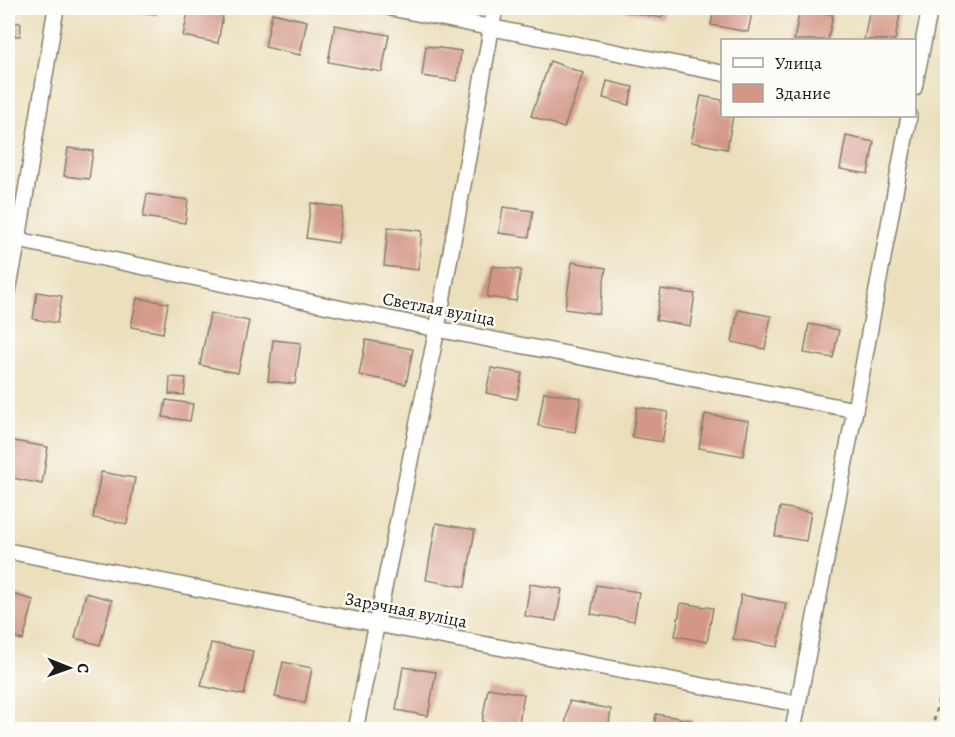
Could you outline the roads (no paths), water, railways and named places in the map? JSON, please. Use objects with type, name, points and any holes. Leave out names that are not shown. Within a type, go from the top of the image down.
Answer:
[{"type":"street","points":[[8,291],[13,240],[56,8]]},
{"type":"street","points":[[391,8],[721,73]]},
{"type":"street","points":[[355,729],[437,329],[495,8]]},
{"type":"street","points":[[916,83],[930,8]]},
{"type":"street","points":[[793,729],[909,117]]},
{"type":"street","name":"Светлая вуліца","points":[[13,240],[437,329],[855,410]]},
{"type":"street","name":"Зарэчная вуліца","points":[[8,551],[798,704]]}]
